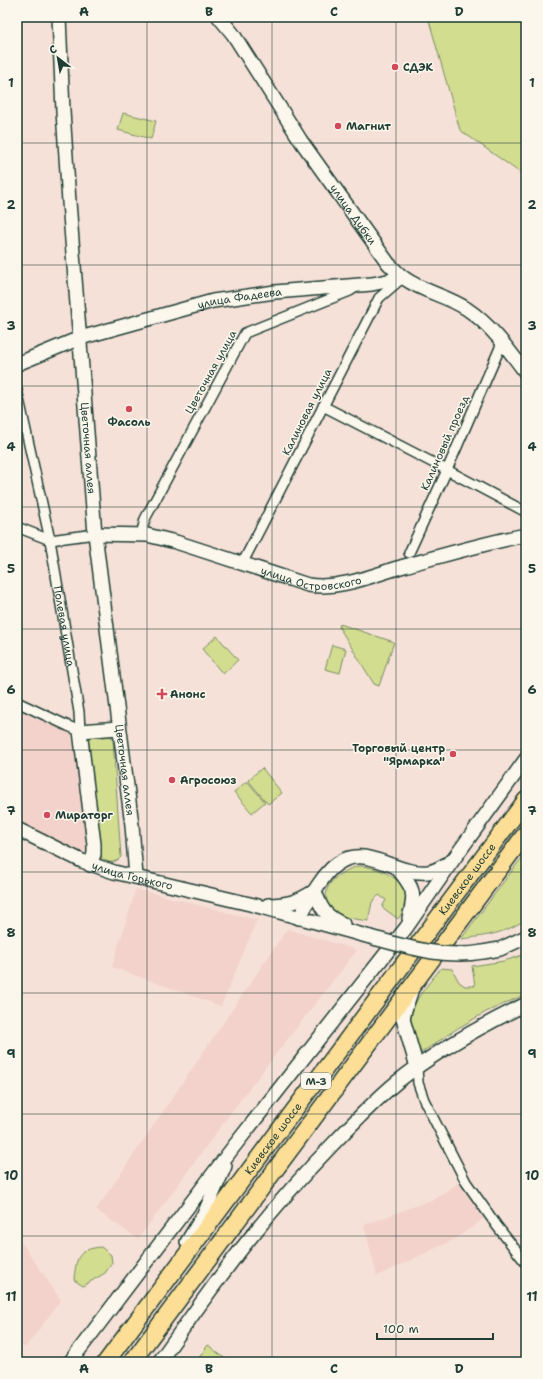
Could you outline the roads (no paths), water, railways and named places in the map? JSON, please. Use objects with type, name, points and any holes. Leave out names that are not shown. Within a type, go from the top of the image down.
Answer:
[{"type":"highway","name":"Киевское шоссе","points":[[106,1362],[526,800]]},
{"type":"highway","name":"Киевское шоссе","points":[[132,1362],[526,833]]},
{"type":"main road","name":"Цветочная аллея","points":[[59,17],[63,111],[95,534],[132,825],[136,877]]},
{"type":"main road","name":"улица Дубки","points":[[219,17],[233,34],[301,141],[388,263],[402,278],[468,309],[502,342],[526,373]]},
{"type":"main road","name":"улица Фадеева","points":[[17,364],[80,338],[213,301],[275,292],[372,284],[402,278]]},
{"type":"main road","name":"улица Островского","points":[[95,534],[141,535],[156,537],[176,542],[308,585],[321,587],[350,582],[450,553],[526,534]]},
{"type":"main road","points":[[80,731],[120,728]]},
{"type":"main road","name":"Полевая улица","points":[[80,731],[94,844],[94,854],[90,865]]},
{"type":"main road","points":[[70,1362],[235,1145],[406,928],[526,758]]},
{"type":"main road","name":"улица Горького","points":[[17,829],[90,865],[254,905]]},
{"type":"main road","points":[[500,868],[526,844]]},
{"type":"main road","points":[[299,918],[314,891],[331,869],[339,863],[352,858],[373,858],[397,868],[418,872],[427,872],[440,868],[453,860]]},
{"type":"main road","points":[[397,868],[410,884],[413,894],[412,906],[406,928]]},
{"type":"main road","points":[[254,905],[284,905],[298,901],[314,891]]},
{"type":"main road","points":[[314,891],[322,910],[327,916],[370,937]]},
{"type":"main road","points":[[254,905],[370,937],[444,954],[468,955],[500,949],[525,939]]},
{"type":"main road","points":[[416,979],[403,1019],[417,1067]]},
{"type":"main road","points":[[158,1362],[240,1252],[280,1203],[370,1105],[417,1067],[465,1035],[526,1004]]},
{"type":"main road","points":[[166,1280],[198,1224],[235,1145]]},
{"type":"street","name":"Калиновая улица","points":[[242,564],[379,298],[402,278]]},
{"type":"street","name":"Цветочная улица","points":[[141,535],[145,519],[245,333],[350,291],[361,284]]},
{"type":"street","name":"Калиновый проезд","points":[[409,553],[447,470],[502,342]]},
{"type":"street","name":"Полевая улица","points":[[17,390],[50,540],[78,704],[80,731]]},
{"type":"street","points":[[323,406],[526,512]]},
{"type":"street","points":[[17,527],[50,540],[95,534]]},
{"type":"street","points":[[17,702],[80,731]]},
{"type":"street","points":[[417,1067],[418,1083],[424,1100],[466,1182],[497,1226],[526,1263]]},
{"type":"place","name":"СДЭК","points":[[395,67]]},
{"type":"place","name":"Магнит","points":[[338,126]]},
{"type":"place","name":"Фасоль","points":[[129,409]]},
{"type":"place","name":"Анонс","points":[[162,694]]},
{"type":"place","name":"Торговый центр \"Ярмарка\"","points":[[453,754]]},
{"type":"place","name":"Агросоюз","points":[[172,780]]},
{"type":"place","name":"Мираторг","points":[[47,815]]}]
